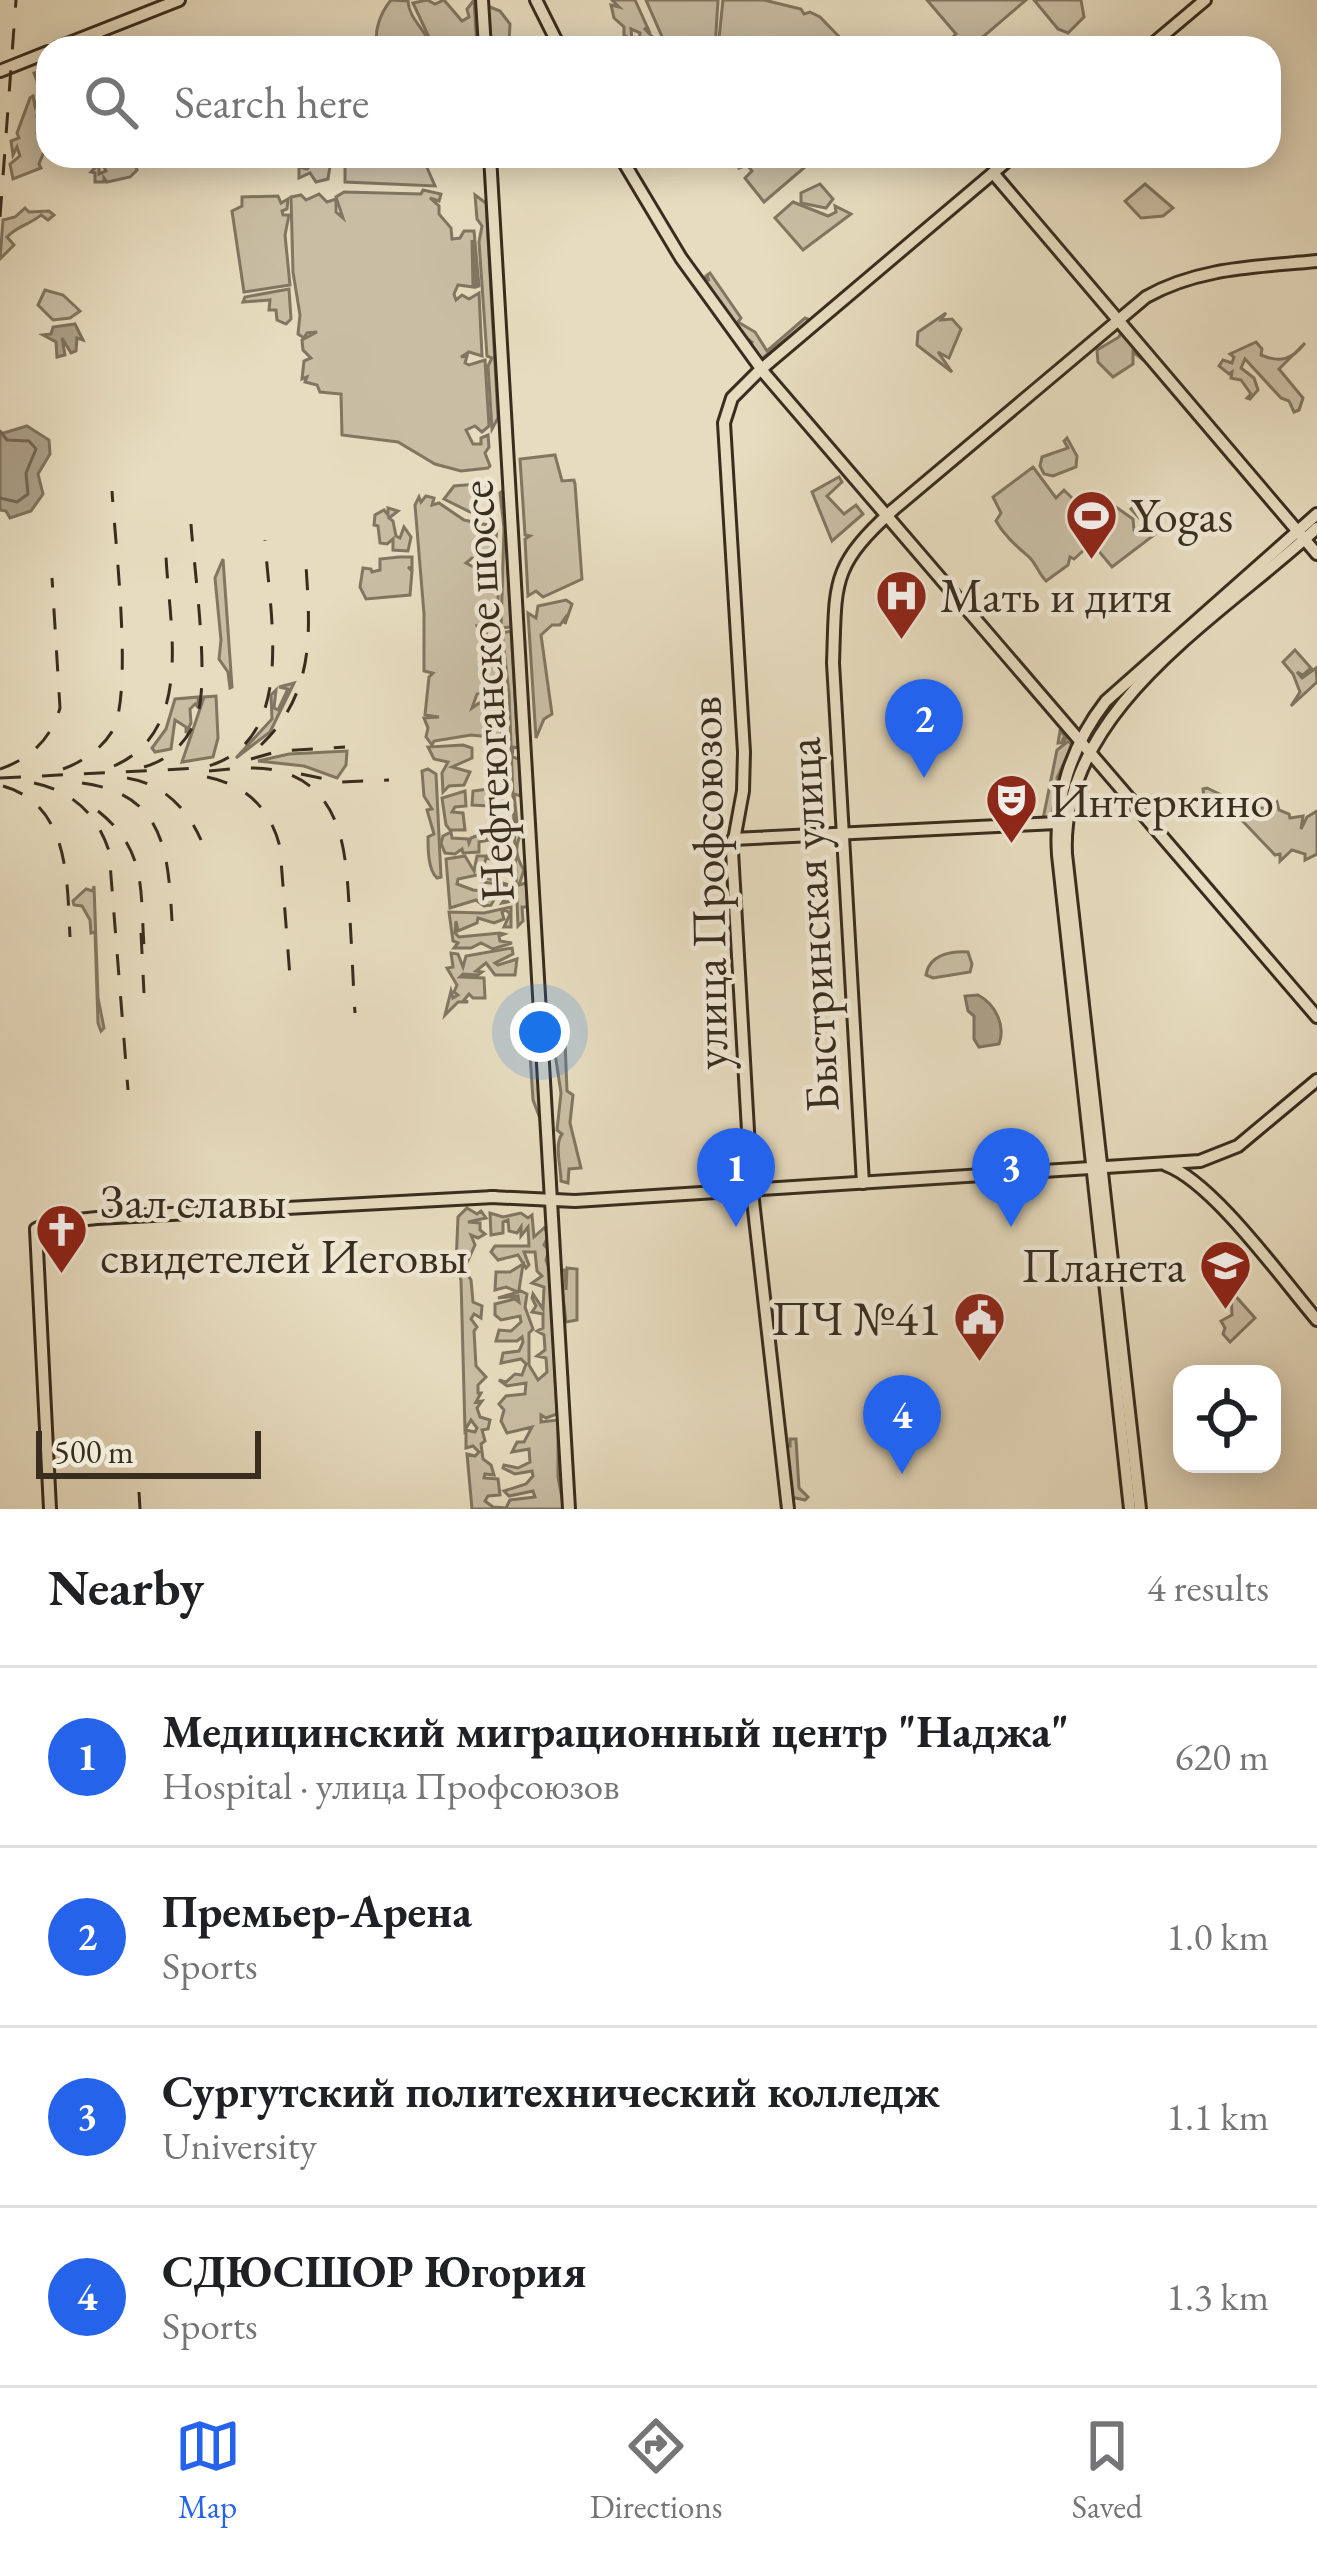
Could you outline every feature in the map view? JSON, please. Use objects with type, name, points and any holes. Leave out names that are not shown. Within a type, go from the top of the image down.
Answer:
[{"type":"main road","points":[[88,36],[179,0]]},
{"type":"main road","points":[[482,0],[484,36]]},
{"type":"main road","points":[[539,0],[558,36]]},
{"type":"main road","points":[[1158,36],[1201,0]]},
{"type":"main road","points":[[0,71],[36,57]]},
{"type":"main road","name":"Нефтеюганское шоссе","points":[[491,168],[571,1509]]},
{"type":"main road","points":[[624,168],[683,268],[763,371],[1317,1017]]},
{"type":"main road","name":"улица Профсоюзов","points":[[788,1509],[752,1196],[733,838],[744,766],[726,412],[739,390],[1003,168]]},
{"type":"main road","points":[[997,173],[1308,534],[1317,554]]},
{"type":"main road","name":"Быстринская улица","points":[[863,1183],[833,663],[838,578],[854,548],[885,513],[1118,315],[1185,279],[1317,258]]},
{"type":"main road","points":[[1072,950],[1066,827],[1074,786],[1111,715],[1133,689],[1308,534],[1317,514]]},
{"type":"main road","points":[[1130,1509],[1120,1372],[1057,823],[1064,782],[1081,741],[1113,694],[1308,534]]},
{"type":"main road","points":[[733,838],[1057,823]]},
{"type":"main road","points":[[50,1509],[36,1229],[49,1223],[491,1197],[752,1196],[863,1183],[1097,1168],[1162,1164],[1186,1169],[1238,1146],[1317,1080]]},
{"type":"main road","points":[[1209,1160],[1200,1176],[1213,1199]]},
{"type":"main road","points":[[1186,1169],[1317,1320]]},
{"type":"main road","points":[[528,1196],[546,1187],[550,1170]]},
{"type":"main road","points":[[550,1170],[555,1190],[572,1198]]},
{"type":"main road","points":[[528,1196],[553,1220]]},
{"type":"main road","points":[[557,1250],[561,1214],[572,1198]]},
{"type":"main road","name":"Нефтеюганское шоссе","points":[[553,1220],[571,1509]]},
{"type":"main road","points":[[1120,1372],[1141,1509]]},
{"type":"shaded area","points":[[391,0],[408,1],[426,36],[377,36]]},
{"type":"shaded area","points":[[444,0],[462,21],[469,17],[467,9],[474,0],[476,36],[428,36],[413,3]]},
{"type":"shaded area","points":[[612,0],[635,0],[652,36],[640,36],[631,29],[632,36],[624,35],[611,5],[619,7]]},
{"type":"shaded area","points":[[646,0],[718,0],[716,36],[662,36]]},
{"type":"shaded area","points":[[723,0],[764,0],[810,12],[838,36],[719,36]]},
{"type":"shaded area","points":[[927,0],[1026,0],[984,36],[956,34]]},
{"type":"shaded area","points":[[1034,0],[1081,0],[1084,17],[1068,33],[1058,29]]},
{"type":"shaded area","points":[[487,8],[500,11],[510,24],[509,36],[488,36]]},
{"type":"shaded area","points":[[33,96],[36,168],[41,168],[13,179],[10,164],[20,156],[17,147],[13,155],[11,141],[19,138]]},
{"type":"shaded area","points":[[95,168],[99,174],[137,170],[130,177],[95,182],[91,172]]},
{"type":"shaded area","points":[[299,168],[330,168],[328,179],[316,182],[310,173],[299,178]]},
{"type":"shaded area","points":[[345,168],[427,168],[435,186],[345,182]]},
{"type":"shaded area","points":[[750,168],[804,168],[764,202],[745,178]]},
{"type":"shaded area","points":[[820,184],[833,199],[826,208],[801,203],[801,193]]},
{"type":"shaded area","points":[[1145,184],[1173,208],[1163,216],[1141,218],[1125,201]]},
{"type":"shaded area","points":[[423,190],[441,194],[439,201],[430,198],[451,228],[452,239],[474,231],[479,286],[472,240],[473,287],[458,285],[454,294],[456,300],[479,293],[482,356],[469,352],[461,357],[467,356],[469,365],[485,360],[489,426],[482,432],[475,426],[466,430],[473,444],[481,444],[481,438],[488,435],[488,468],[461,471],[435,464],[398,442],[342,435],[341,394],[320,392],[317,385],[305,382],[307,377],[302,379],[304,361],[311,358],[302,340],[317,332],[304,338],[298,334],[291,197],[301,195],[306,200],[319,194],[327,202],[336,199],[336,212],[343,218],[336,197],[344,192],[421,194]]},
{"type":"shaded area","points":[[475,195],[486,203],[498,418],[492,429],[488,366],[492,358],[487,356],[479,242],[482,226]]},
{"type":"shaded area","points":[[278,196],[281,203],[288,199],[282,211],[289,215],[285,235],[290,285],[244,292],[232,211],[242,206],[242,197]]},
{"type":"shaded area","points":[[793,202],[828,216],[836,212],[835,206],[851,214],[803,250],[775,218]]},
{"type":"shaded area","points":[[25,208],[54,215],[48,220],[41,215],[11,233],[7,237],[14,245],[0,259],[3,220]]},
{"type":"shaded area","points":[[710,273],[741,318],[738,322],[755,332],[767,351],[805,318],[810,320],[760,360],[752,342],[741,334],[702,279],[709,281]]},
{"type":"shaded area","points":[[289,289],[291,319],[286,324],[277,320],[276,310],[269,310],[270,300],[243,302],[245,297]]},
{"type":"shaded area","points":[[45,290],[63,295],[80,311],[53,320],[38,305]]},
{"type":"shaded area","points":[[946,313],[941,320],[952,319],[961,329],[949,358],[938,352],[952,372],[917,345],[918,332]]},
{"type":"shaded area","points":[[1123,329],[1136,352],[1156,370],[1133,352],[1133,364],[1113,377],[1098,362],[1097,350],[1119,337]]},
{"type":"shaded area","points":[[1256,342],[1261,355],[1280,359],[1294,354],[1279,369],[1303,398],[1299,410],[1294,412],[1289,401],[1245,359],[1241,368],[1254,378],[1258,390],[1250,399],[1241,380],[1231,378],[1232,372],[1219,366],[1223,360],[1232,363],[1230,354]]},
{"type":"shaded area","points":[[1067,438],[1077,456],[1076,467],[1053,476],[1044,474],[1042,457],[1068,448]]},
{"type":"shaded area","points":[[555,455],[562,481],[574,480],[575,484],[582,579],[543,597],[536,591],[528,596],[525,539],[530,536],[525,535],[520,459]]},
{"type":"shaded area","points":[[1033,467],[1056,498],[1064,490],[1082,508],[1106,497],[1106,505],[1133,519],[1134,530],[1139,530],[1143,522],[1131,509],[1135,505],[1158,532],[1112,567],[1097,549],[1102,542],[1094,541],[1046,581],[996,521],[1001,513],[993,497]]},
{"type":"shaded area","points":[[839,477],[842,482],[827,496],[844,514],[856,505],[863,514],[832,541],[812,492]]},
{"type":"shaded area","points":[[489,483],[493,494],[480,497],[480,491],[474,492],[476,506],[470,512],[444,499],[454,486]]},
{"type":"shaded area","points":[[504,490],[511,627],[501,628],[504,528],[500,493]]},
{"type":"shaded area","points":[[426,496],[434,498],[432,505],[439,503],[464,520],[497,527],[494,562],[472,558],[466,563],[479,570],[495,567],[499,576],[497,623],[477,626],[480,634],[486,634],[484,638],[497,635],[499,691],[477,694],[472,708],[482,701],[501,701],[502,738],[471,735],[432,745],[426,737],[424,718],[439,717],[425,715],[433,673],[424,671],[415,505],[419,497],[421,502]]},
{"type":"shaded area","points":[[388,508],[398,511],[389,518],[396,536],[400,538],[404,527],[411,537],[408,551],[393,550],[393,539],[380,543],[375,515],[384,510],[388,515]]},
{"type":"shaded area","points":[[412,557],[410,595],[366,599],[360,587],[363,568],[372,572],[380,570],[380,559]]},
{"type":"shaded area","points":[[223,559],[230,688],[228,672],[219,659],[215,578]]},
{"type":"shaded area","points":[[566,600],[572,604],[565,624],[565,618],[541,635],[552,714],[544,719],[536,738],[528,613],[536,618],[538,606]]},
{"type":"shaded area","points":[[511,631],[518,748],[513,747],[512,757],[519,759],[521,796],[514,794],[517,823],[523,831],[517,850],[524,870],[519,885],[526,883],[528,907],[522,907],[523,921],[518,926],[509,693],[502,633]]},
{"type":"shaded area","points":[[1295,650],[1311,668],[1303,675],[1297,672],[1302,678],[1316,668],[1317,682],[1291,706],[1300,692],[1283,662]]},
{"type":"shaded area","points":[[294,683],[270,732],[236,758],[272,719],[271,695],[276,690],[274,708],[278,710],[288,689],[279,687]]},
{"type":"shaded area","points":[[216,696],[218,738],[213,757],[182,762],[204,697]]},
{"type":"shaded area","points":[[199,697],[197,706],[190,709],[186,733],[186,727],[175,720],[171,749],[155,752],[152,748],[166,729],[175,699]]},
{"type":"shaded area","points":[[1060,731],[1065,736],[1062,741],[1070,736],[1075,745],[1069,742],[1072,745],[1057,778],[1054,815],[1043,819],[1057,750],[1067,742],[1058,743]]},
{"type":"shaded area","points":[[428,747],[472,748],[472,758],[452,767],[470,772],[464,785],[449,786],[443,792],[442,773],[448,762],[434,759]]},
{"type":"shaded area","points":[[347,751],[346,765],[337,778],[304,766],[258,761],[289,754]]},
{"type":"shaded area","points":[[422,771],[436,774],[441,877],[437,878],[428,853],[428,837],[434,834]]},
{"type":"shaded area","points":[[504,787],[507,807],[472,805],[473,791]]},
{"type":"shaded area","points":[[1207,788],[1249,808],[1270,808],[1277,802],[1290,818],[1303,816],[1301,829],[1317,811],[1317,854],[1305,860],[1305,854],[1292,850],[1280,861],[1280,854],[1275,855],[1232,810],[1223,806],[1208,813],[1211,806],[1200,802]]},
{"type":"shaded area","points":[[465,791],[466,806],[452,812],[463,813],[465,830],[450,830],[442,798]]},
{"type":"shaded area","points":[[451,832],[452,838],[469,843],[484,833],[489,840],[479,842],[479,852],[445,853],[443,836]]},
{"type":"shaded area","points":[[465,856],[474,871],[477,856],[508,856],[504,862],[486,858],[484,865],[490,872],[487,878],[512,886],[482,882],[482,874],[458,879],[457,884],[473,890],[511,890],[512,901],[502,903],[507,896],[497,894],[491,905],[476,900],[450,908],[446,859]]},
{"type":"shaded area","points":[[94,886],[101,1031],[98,1023],[95,932],[91,933],[82,906],[73,901]]},
{"type":"shaded area","points":[[511,907],[511,927],[504,927],[510,914],[506,910],[504,919],[494,923],[478,918],[477,923],[458,931],[456,921],[455,933],[459,937],[500,933],[504,934],[500,941],[512,943],[493,949],[481,943],[454,948],[458,943],[453,941],[449,912],[484,913]]},
{"type":"shaded area","points":[[512,948],[513,954],[495,963],[517,959],[515,975],[495,975],[486,963],[476,971],[482,972],[478,975],[463,974],[460,977],[484,978],[485,998],[469,994],[464,1000],[468,1002],[458,1002],[445,1015],[451,991],[453,998],[458,995],[447,968],[453,967],[451,953],[458,954],[463,967],[466,956]]},
{"type":"shaded area","points":[[968,952],[970,972],[926,975],[941,956]]},
{"type":"shaded area","points":[[527,1008],[534,1010],[541,1121],[533,1100]]},
{"type":"shaded area","points":[[553,1040],[563,1047],[565,1041],[567,1091],[573,1095],[570,1123],[581,1168],[569,1169],[568,1183],[561,1181],[558,1150],[562,1134],[557,1130],[561,1093]]},
{"type":"shaded area","points":[[467,1208],[477,1214],[481,1211],[486,1218],[468,1222],[480,1223],[485,1234],[471,1235],[475,1245],[464,1269],[471,1280],[473,1302],[482,1306],[481,1318],[474,1314],[471,1319],[477,1327],[476,1366],[486,1377],[478,1385],[481,1393],[476,1402],[482,1401],[477,1408],[480,1417],[490,1420],[488,1429],[482,1430],[485,1441],[481,1444],[483,1459],[494,1475],[484,1478],[498,1479],[500,1495],[485,1501],[506,1508],[510,1500],[535,1497],[533,1491],[509,1496],[504,1491],[526,1484],[533,1476],[532,1471],[515,1474],[503,1468],[530,1462],[529,1449],[512,1452],[532,1427],[507,1433],[501,1421],[504,1410],[499,1404],[506,1396],[525,1394],[526,1383],[507,1386],[499,1380],[522,1375],[526,1364],[521,1359],[501,1363],[503,1353],[519,1351],[523,1342],[522,1337],[496,1341],[499,1330],[511,1331],[521,1322],[520,1316],[501,1320],[495,1315],[495,1304],[519,1302],[518,1296],[498,1298],[518,1292],[506,1287],[495,1290],[496,1272],[510,1272],[523,1264],[519,1290],[527,1294],[525,1307],[533,1329],[529,1365],[538,1380],[547,1372],[546,1358],[537,1356],[545,1350],[544,1335],[537,1331],[543,1328],[543,1314],[532,1312],[536,1306],[532,1298],[533,1294],[543,1309],[544,1287],[532,1283],[542,1276],[535,1252],[524,1252],[526,1268],[518,1255],[498,1260],[491,1252],[495,1246],[529,1246],[528,1227],[521,1236],[521,1227],[517,1233],[509,1231],[508,1220],[503,1222],[503,1233],[491,1235],[490,1213],[503,1217],[521,1213],[528,1218],[532,1215],[534,1237],[544,1228],[549,1235],[544,1245],[549,1250],[557,1414],[541,1415],[541,1422],[558,1420],[558,1477],[564,1509],[472,1509],[467,1454],[479,1452],[473,1446],[466,1448],[466,1430],[477,1428],[471,1420],[465,1430],[461,1280],[456,1265],[458,1217]]},
{"type":"shaded area","points":[[567,1268],[577,1269],[577,1320],[566,1322],[560,1270],[565,1270],[566,1290]]},
{"type":"shaded area","points":[[1231,1291],[1255,1318],[1230,1342],[1221,1321],[1232,1315]]},
{"type":"shaded area","points":[[790,1439],[796,1439],[799,1488],[808,1497],[805,1500],[791,1497],[785,1445],[790,1446]]},
{"type":"water","points":[[75,324],[83,340],[77,338],[76,351],[71,353],[62,338],[65,355],[57,357],[56,342],[43,335],[51,334],[53,327]]},
{"type":"water","points":[[27,426],[49,440],[50,454],[38,474],[43,494],[31,511],[10,518],[0,510],[0,434]]},
{"type":"water","points":[[978,995],[998,1016],[999,1044],[979,1047],[974,1039],[974,1016],[965,996]]},
{"type":"railway","points":[[0,217],[16,0]]},
{"type":"railway","points":[[63,769],[103,743],[119,711],[122,651],[112,491]]},
{"type":"railway","points":[[144,767],[162,760],[183,741],[201,699],[202,651],[191,524]]},
{"type":"railway","points":[[0,778],[201,768],[232,755],[253,734],[266,706],[272,674],[265,540]]},
{"type":"railway","points":[[261,745],[280,723],[302,677],[308,628],[305,549]]},
{"type":"railway","points":[[114,766],[140,750],[157,728],[167,702],[172,644],[166,556]]},
{"type":"railway","points":[[0,769],[38,746],[60,708],[52,578]]},
{"type":"railway","points":[[251,759],[279,751],[345,747]]},
{"type":"railway","points":[[209,771],[255,768],[283,772],[304,782],[332,813],[347,876],[355,1013]]},
{"type":"railway","points":[[301,774],[340,782],[389,780]]},
{"type":"railway","points":[[207,777],[245,792],[276,833],[291,990]]},
{"type":"railway","points":[[127,778],[172,799],[201,840]]},
{"type":"railway","points":[[34,783],[81,806],[98,826],[109,851],[128,1090]]},
{"type":"railway","points":[[82,783],[110,789],[146,813],[164,850],[172,921]]},
{"type":"railway","points":[[3,786],[25,796],[53,827],[65,870],[70,937]]},
{"type":"railway","points":[[98,811],[133,856],[141,889],[144,946]]},
{"type":"railway","points":[[141,933],[144,993]]},
{"type":"railway","points":[[139,1492],[140,1509]]},
{"type":"place","name":"Yogas","points":[[1092,561]]},
{"type":"place","name":"Мать и дитя","points":[[901,641]]},
{"type":"place","name":"Премьер-Арена","points":[[924,778]]},
{"type":"place","name":"Интеркино","points":[[1011,846]]},
{"type":"place","name":"Медицинский миграционный центр \"Наджа\"","points":[[736,1227]]},
{"type":"place","name":"Сургутский политехнический колледж","points":[[1011,1227]]},
{"type":"place","name":"Зал славы свидетелей Иеговы","points":[[61,1275]]},
{"type":"place","name":"Планета","points":[[1225,1311]]},
{"type":"place","name":"ПЧ №41","points":[[980,1364]]},
{"type":"place","name":"СДЮСШОР Югория","points":[[902,1474]]}]
